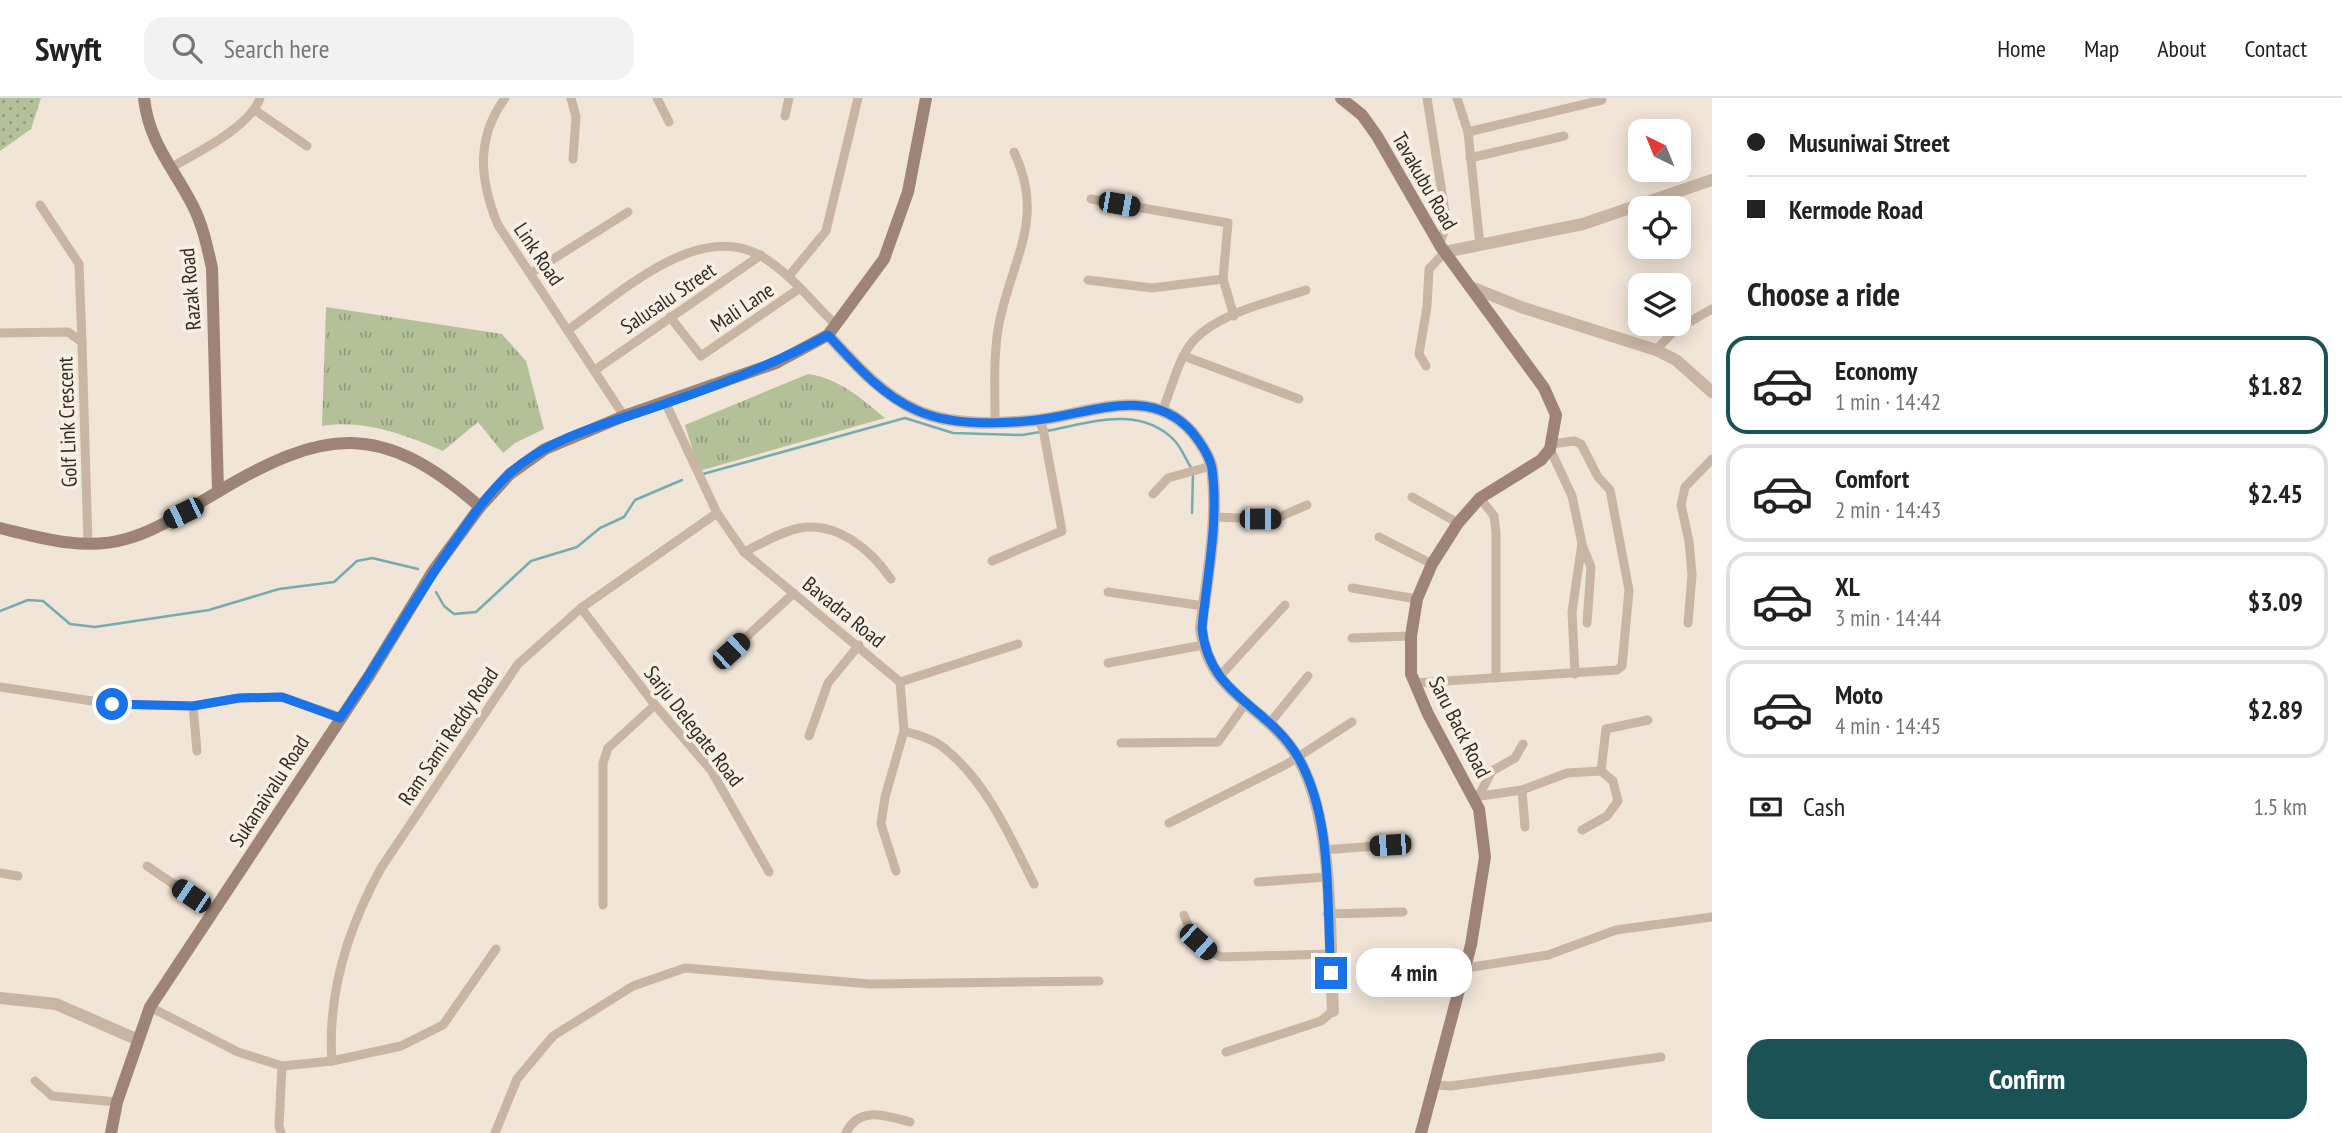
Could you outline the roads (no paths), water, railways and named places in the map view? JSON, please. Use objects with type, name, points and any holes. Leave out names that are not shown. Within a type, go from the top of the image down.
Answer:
[{"type":"main road","name":"Razak Road","points":[[144,98],[154,142],[172,167],[205,233],[212,268],[218,491]]},
{"type":"main road","name":"Sukanaivalu Road","points":[[111,1133],[117,1102],[136,1039],[150,1007],[433,571],[480,507],[510,474],[545,449],[624,416],[666,404],[776,363],[832,330],[884,259],[908,192],[926,98]]},
{"type":"main road","name":"Tavakubu Road","points":[[1341,98],[1362,115],[1377,135],[1442,248],[1471,287]]},
{"type":"main road","points":[[1471,287],[1544,388],[1556,415],[1550,447]]},
{"type":"main road","points":[[0,528],[58,542],[88,544],[128,539],[305,448],[337,442],[363,443],[418,460],[446,478],[480,507]]},
{"type":"main road","name":"Saru Back Road","points":[[1421,1133],[1466,968],[1485,857],[1476,796],[1411,674],[1411,636],[1417,599],[1432,564],[1458,523],[1480,498],[1541,460],[1550,447]]},
{"type":"street","points":[[172,167],[211,145],[256,111],[260,98]]},
{"type":"street","name":"Link Road","points":[[505,98],[486,140],[483,164],[485,192],[498,225],[624,416]]},
{"type":"street","points":[[571,98],[576,117],[573,159]]},
{"type":"street","points":[[657,98],[668,122]]},
{"type":"street","points":[[785,116],[789,98]]},
{"type":"street","points":[[789,276],[826,232],[858,98]]},
{"type":"street","points":[[1426,366],[1419,354],[1427,307],[1429,269],[1442,248],[1447,225],[1427,98]]},
{"type":"street","points":[[1457,98],[1468,132],[1480,245]]},
{"type":"street","points":[[1468,132],[1602,100]]},
{"type":"street","points":[[256,111],[307,146]]},
{"type":"street","points":[[1470,158],[1564,136]]},
{"type":"street","points":[[995,421],[999,326],[1030,207],[1028,186],[1014,152]]},
{"type":"street","points":[[1442,248],[1480,245],[1583,224],[1712,180]]},
{"type":"street","points":[[1091,199],[1228,223],[1223,279],[1234,316]]},
{"type":"street","points":[[40,205],[79,264],[82,342]]},
{"type":"street","points":[[531,273],[628,212]]},
{"type":"street","points":[[568,330],[663,262],[686,253],[719,247],[761,255],[789,276],[861,372],[893,397],[918,411],[966,422],[995,421],[1042,429],[1120,405],[1163,409],[1198,439],[1211,466],[1213,517],[1203,645],[1207,659],[1219,677],[1270,723],[1297,756],[1317,807],[1326,877],[1333,1011],[1321,1021],[1226,1052]]},
{"type":"street","name":"Salusalu Street","points":[[594,370],[761,255]]},
{"type":"street","points":[[1087,280],[1152,288],[1223,279]]},
{"type":"street","points":[[1471,287],[1521,307],[1656,350],[1693,373],[1712,392]]},
{"type":"street","name":"Mali Lane","points":[[670,317],[699,356],[800,288]]},
{"type":"street","points":[[1163,409],[1184,356],[1193,341],[1208,329],[1234,316],[1306,289]]},
{"type":"street","points":[[1656,350],[1675,330],[1712,309]]},
{"type":"street","name":"Golf Link Crescent","points":[[0,333],[60,331],[76,336],[82,342],[88,544]]},
{"type":"street","points":[[1184,356],[1299,398]]},
{"type":"street","name":"Bavadra Road","points":[[666,404],[717,513],[744,552],[859,645],[900,682]]},
{"type":"street","points":[[992,561],[1062,531],[1042,429]]},
{"type":"street","points":[[1415,683],[1575,674],[1617,670],[1622,666],[1628,581],[1610,490],[1598,477],[1581,444],[1574,441],[1550,447],[1572,496],[1582,544],[1591,567],[1587,623]]},
{"type":"street","points":[[1688,623],[1692,575],[1689,541],[1681,505],[1685,487],[1712,459]]},
{"type":"street","points":[[1153,495],[1168,478],[1211,466]]},
{"type":"street","points":[[1412,497],[1458,523]]},
{"type":"street","points":[[1480,498],[1494,516],[1496,533],[1496,678]]},
{"type":"street","points":[[1213,517],[1275,519],[1307,505]]},
{"type":"street","name":"Ram Sami Reddy Road","points":[[332,1061],[334,995],[352,924],[371,886],[518,664],[581,608],[717,513]]},
{"type":"street","points":[[744,552],[797,528],[821,526],[862,548],[891,579]]},
{"type":"street","points":[[1379,537],[1432,564]]},
{"type":"street","points":[[1575,674],[1572,612],[1582,544]]},
{"type":"street","points":[[1352,588],[1417,599]]},
{"type":"street","points":[[1108,592],[1204,606]]},
{"type":"street","points":[[731,651],[794,593]]},
{"type":"street","points":[[1219,677],[1285,605]]},
{"type":"street","name":"Sarju Delegate Road","points":[[581,608],[655,705],[711,770],[769,872]]},
{"type":"street","points":[[1352,638],[1411,636]]},
{"type":"street","points":[[896,871],[881,824],[884,797],[904,731],[900,682],[1018,644]]},
{"type":"street","points":[[809,736],[828,682],[859,645]]},
{"type":"street","points":[[1108,663],[1203,645]]},
{"type":"street","points":[[1270,723],[1308,676]]},
{"type":"street","points":[[0,687],[112,704],[193,706],[239,698],[282,697],[340,718]]},
{"type":"street","points":[[1121,743],[1219,742],[1246,703]]},
{"type":"street","points":[[603,905],[603,763],[608,748],[655,705]]},
{"type":"street","points":[[193,706],[197,751]]},
{"type":"street","points":[[1601,771],[1603,732],[1609,728],[1648,720]]},
{"type":"street","points":[[1169,823],[1297,756],[1352,722]]},
{"type":"street","points":[[904,731],[944,748],[969,775],[998,814],[1034,884]]},
{"type":"street","points":[[1476,796],[1492,771],[1516,758],[1523,744]]},
{"type":"street","points":[[1476,796],[1522,790],[1567,773],[1601,771],[1613,781],[1618,802],[1607,816],[1582,830]]},
{"type":"street","points":[[1522,790],[1525,827]]},
{"type":"street","points":[[1323,850],[1390,845]]},
{"type":"street","points":[[147,866],[213,911]]},
{"type":"street","points":[[0,873],[18,876]]},
{"type":"street","points":[[1258,881],[1326,877]]},
{"type":"street","points":[[1327,914],[1403,912]]},
{"type":"street","points":[[1184,915],[1190,933],[1210,953],[1221,957],[1330,954]]},
{"type":"street","points":[[1466,968],[1548,954],[1616,930],[1712,917]]},
{"type":"street","points":[[150,1007],[238,1052],[282,1066],[332,1061],[401,1046],[443,1025],[496,949]]},
{"type":"street","points":[[495,1133],[517,1079],[554,1036],[633,986],[685,968],[870,984],[1099,981]]},
{"type":"street","points":[[0,998],[56,1004],[136,1039]]},
{"type":"street","points":[[1435,1084],[1451,1086],[1661,1058]]},
{"type":"street","points":[[281,1133],[282,1066]]},
{"type":"street","points":[[35,1082],[52,1096],[117,1102]]},
{"type":"street","points":[[846,1133],[854,1119],[861,1115],[872,1114],[910,1122]]},
{"type":"waterway","points":[[703,474],[905,418],[953,433],[1022,435],[1040,432]]},
{"type":"waterway","points":[[1047,431],[1114,419],[1146,423],[1175,441],[1192,469]]},
{"type":"waterway","points":[[1192,513],[1193,474]]},
{"type":"waterway","points":[[436,592],[444,606],[454,614],[476,612],[531,561],[577,547],[600,528],[624,517],[635,500],[682,480]]},
{"type":"waterway","points":[[0,611],[28,600],[43,601],[70,624],[95,627],[209,610],[279,589],[334,582],[357,561],[372,558],[418,569]]}]
